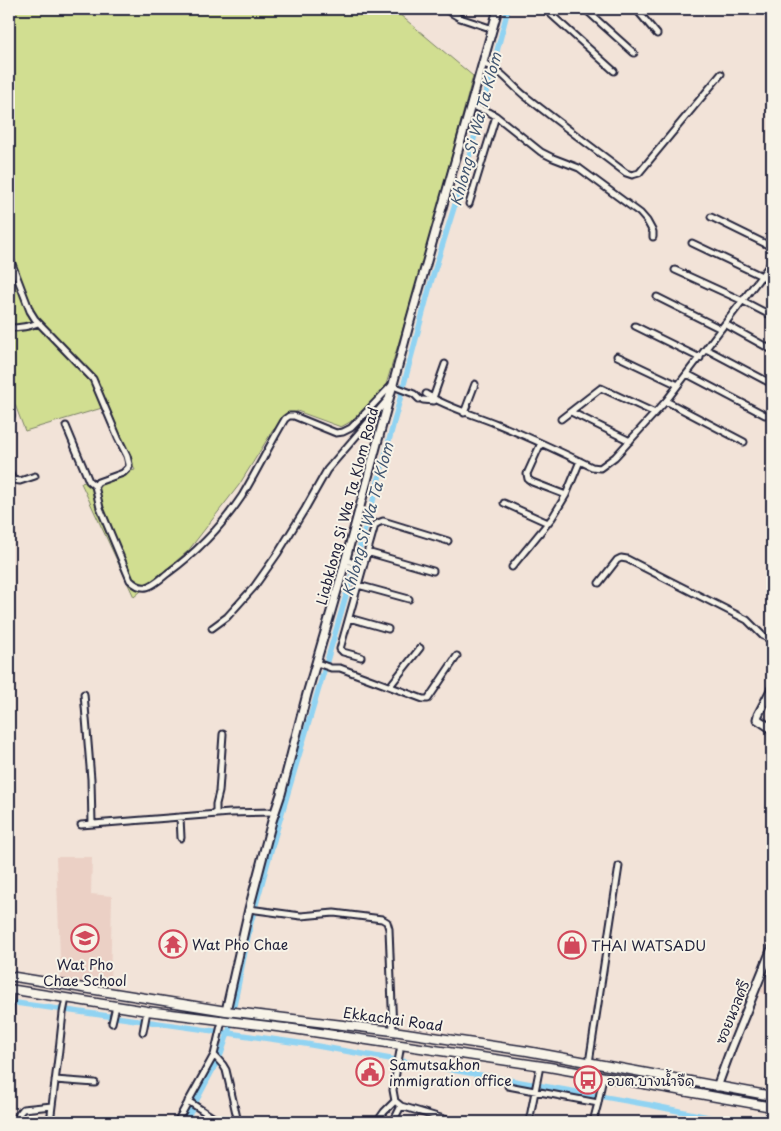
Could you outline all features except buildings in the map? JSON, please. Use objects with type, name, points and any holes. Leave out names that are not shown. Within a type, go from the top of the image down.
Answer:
[{"type":"main road","name":"Ekkachai Road","points":[[9,976],[228,1012],[393,1031],[513,1049],[772,1096]]},
{"type":"main road","name":"Ekkachai Road","points":[[10,992],[116,1006],[146,1015],[246,1023],[400,1047],[511,1061],[772,1106]]},
{"type":"main road","points":[[511,1061],[513,1049]]},
{"type":"street","points":[[445,9],[460,18],[492,29]]},
{"type":"street","name":"Liabklong Si Wa Ta Klom Road","points":[[228,1012],[275,812],[320,664],[390,395],[475,107],[498,9]]},
{"type":"street","points":[[545,9],[614,71]]},
{"type":"street","points":[[585,9],[634,53]]},
{"type":"street","points":[[636,9],[657,34]]},
{"type":"street","points":[[485,64],[496,68],[524,95],[626,173],[632,174],[639,173],[721,74]]},
{"type":"street","points":[[475,107],[496,116],[541,152],[579,168],[648,221],[653,237]]},
{"type":"street","points":[[469,204],[496,116]]},
{"type":"street","points":[[711,217],[772,247]]},
{"type":"street","points":[[692,243],[772,281]]},
{"type":"street","points":[[9,256],[30,311],[38,323],[93,379],[127,456],[129,464],[123,473],[98,482],[95,486]]},
{"type":"street","points":[[66,426],[89,482],[95,486],[100,508],[130,580],[136,586],[147,588],[180,565],[212,535],[242,495],[285,419],[289,416],[294,416],[336,433],[342,432],[351,428],[393,385],[495,423],[592,467],[600,468],[615,457],[666,401],[772,262]]},
{"type":"street","points":[[675,270],[772,316]]},
{"type":"street","points":[[657,297],[772,350]]},
{"type":"street","points":[[9,328],[31,326],[38,323]]},
{"type":"street","points":[[635,326],[700,358]]},
{"type":"street","points":[[706,349],[772,384]]},
{"type":"street","points":[[617,356],[678,385]]},
{"type":"street","points":[[434,400],[445,364]]},
{"type":"street","points":[[687,374],[765,414]]},
{"type":"street","points":[[464,413],[475,384]]},
{"type":"street","points":[[561,419],[601,388],[654,413]]},
{"type":"street","points":[[212,628],[227,617],[254,587],[278,553],[327,470],[390,395]]},
{"type":"street","points":[[666,401],[744,442]]},
{"type":"street","points":[[9,407],[11,416],[9,419]]},
{"type":"street","points":[[571,412],[630,441]]},
{"type":"street","points":[[541,443],[527,474],[528,479],[566,495]]},
{"type":"street","points":[[512,567],[548,522],[566,495],[580,461]]},
{"type":"street","points":[[9,472],[13,480],[35,476]]},
{"type":"street","points":[[504,503],[548,522]]},
{"type":"street","points":[[361,657],[343,652],[340,649],[358,584],[360,568],[375,525],[383,521],[448,541]]},
{"type":"street","points":[[367,552],[433,571]]},
{"type":"street","points":[[599,583],[617,560],[627,558],[747,620],[763,636],[772,640]]},
{"type":"street","points":[[347,563],[360,568]]},
{"type":"street","points":[[358,584],[408,599]]},
{"type":"street","points":[[349,618],[388,629]]},
{"type":"street","points":[[390,686],[420,648]]},
{"type":"street","points":[[320,664],[332,668],[340,668],[423,699],[428,699],[456,656]]},
{"type":"street","points":[[772,688],[757,719],[772,729]]},
{"type":"street","points":[[84,694],[92,779],[92,824]]},
{"type":"street","points":[[216,814],[223,734]]},
{"type":"street","points":[[81,825],[230,813],[275,812]]},
{"type":"street","points":[[180,817],[181,838]]},
{"type":"street","points":[[589,1063],[619,866]]},
{"type":"street","points":[[251,909],[301,916],[334,913],[382,919],[387,922],[389,929],[393,1031]]},
{"type":"street","name":"ซอยนวลศรี","points":[[718,1087],[731,1049],[772,948]]},
{"type":"street","points":[[9,1043],[10,992]]},
{"type":"street","points":[[50,1122],[66,998]]},
{"type":"street","points":[[113,1020],[116,1006]]},
{"type":"street","points":[[143,1029],[146,1015]]},
{"type":"street","points":[[176,1122],[216,1057],[220,1032],[224,1022]]},
{"type":"street","points":[[400,1047],[393,1090],[395,1101],[401,1106],[454,1122]]},
{"type":"street","points":[[216,1057],[226,1070],[238,1122]]},
{"type":"street","points":[[529,1122],[540,1066]]},
{"type":"street","points":[[593,1122],[603,1077]]},
{"type":"street","points":[[55,1080],[95,1083]]},
{"type":"street","points":[[508,1086],[536,1089],[598,1101]]},
{"type":"street","points":[[377,1122],[395,1101]]},
{"type":"street","points":[[190,1102],[220,1122]]},
{"type":"street","points":[[16,1122],[22,1109],[52,1106]]},
{"type":"street","points":[[393,1122],[401,1106]]},
{"type":"shaded area","name":"Wat Pho Chae School","points":[[56,857],[92,857],[91,894],[112,896],[110,988],[61,981]]},
{"type":"shaded area","points":[[772,964],[772,998],[761,992]]},
{"type":"green space","points":[[9,9],[393,9],[473,76],[424,259],[385,388],[350,422],[341,427],[297,411],[273,430],[239,485],[188,551],[134,597],[81,483],[135,470],[102,408],[25,431],[9,389]]},
{"type":"waterway","name":"Khlong Si Wa Ta Klom","points":[[185,1122],[221,1054],[229,1030],[251,922],[374,497],[431,282],[466,169],[508,9]]},
{"type":"waterway","points":[[9,1002],[306,1044],[650,1105],[732,1122]]},
{"type":"place","name":"Wat Pho Chae School","points":[[85,938]]},
{"type":"place","name":"Wat Pho Chae","points":[[173,944]]},
{"type":"place","name":"THAI WATSADU","points":[[572,945]]},
{"type":"place","name":"Samutsakhon immigration office","points":[[370,1072]]},
{"type":"place","name":"อบต.บางน้ำจืด","points":[[588,1080]]}]
